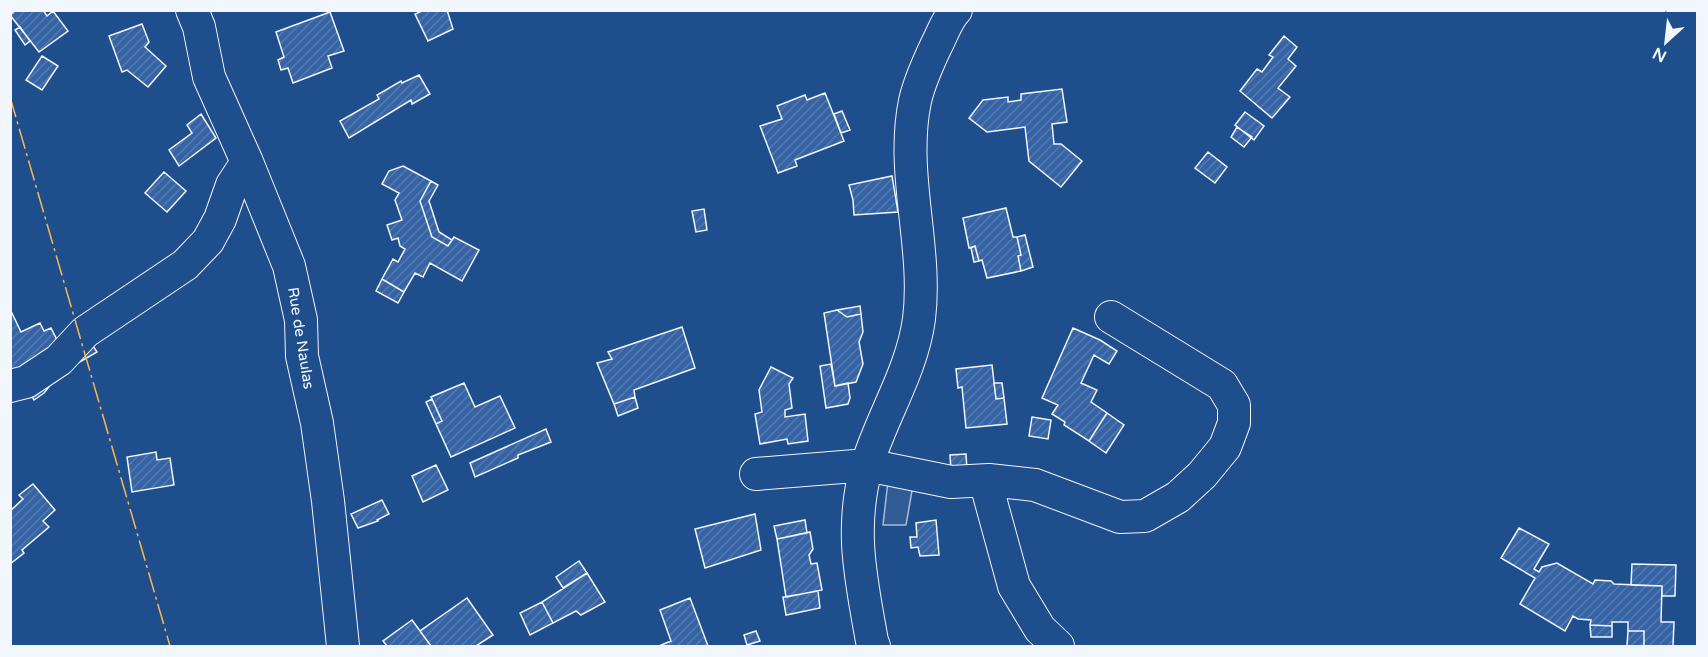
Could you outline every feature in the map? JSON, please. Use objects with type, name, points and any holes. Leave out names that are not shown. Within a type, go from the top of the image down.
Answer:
[{"type":"street","name":"Rue de Naulas","points":[[192,10],[199,27],[209,77],[247,162],[289,266],[301,320],[302,356],[317,423],[328,501],[343,646]]},
{"type":"street","points":[[874,646],[858,562],[858,511],[867,465],[911,356],[919,320],[922,279],[911,141],[915,101],[928,62],[956,10]]},
{"type":"street","points":[[10,386],[26,382],[59,360],[85,332],[185,265],[208,241],[220,219],[232,185],[247,162]]},
{"type":"street","points":[[756,474],[867,465],[951,482],[988,480],[1035,485],[1120,517],[1145,516],[1178,497],[1202,475],[1225,447],[1234,423],[1234,405],[1221,385],[1111,316]]},
{"type":"street","points":[[988,480],[988,491],[1014,586],[1040,629],[1058,646]]},
{"type":"shaded area","points":[[888,481],[913,485],[906,525],[883,525]]},
{"type":"building","points":[[16,10],[43,10],[47,16],[53,11],[68,31],[39,52],[10,15]]},
{"type":"building","points":[[424,10],[447,10],[453,29],[428,41],[415,14]]},
{"type":"building","points":[[330,12],[344,51],[328,56],[332,68],[293,83],[288,68],[281,70],[278,60],[284,57],[276,32]]},
{"type":"building","points":[[142,24],[149,42],[145,47],[166,66],[148,87],[127,70],[122,72],[109,36]]},
{"type":"building","points":[[20,27],[30,41],[25,45],[15,30]]},
{"type":"building","points":[[1284,36],[1297,47],[1288,59],[1296,66],[1278,88],[1290,97],[1272,118],[1240,91],[1257,69],[1262,72],[1273,57],[1269,55]]},
{"type":"building","points":[[42,56],[58,66],[42,90],[26,80]]},
{"type":"building","points":[[419,75],[430,94],[412,104],[411,100],[349,138],[340,121],[379,99],[377,95],[401,81],[402,83]]},
{"type":"building","points":[[1062,89],[1067,122],[1052,124],[1054,144],[1061,144],[1082,161],[1061,187],[1029,161],[1025,127],[987,132],[969,118],[983,100],[1008,97],[1008,102],[1021,100],[1021,94]]},
{"type":"building","points":[[825,93],[844,141],[795,160],[797,166],[778,173],[760,126],[782,119],[777,106],[805,95],[807,100]]},
{"type":"building","points":[[842,111],[850,130],[841,133],[834,114]]},
{"type":"building","points":[[1245,112],[1264,126],[1254,140],[1235,125]]},
{"type":"building","points":[[201,114],[216,138],[179,166],[169,150],[192,133],[187,125]]},
{"type":"building","points":[[1237,127],[1252,137],[1244,147],[1231,137]]},
{"type":"building","points":[[1208,152],[1227,167],[1215,183],[1195,168]]},
{"type":"building","points":[[403,166],[431,181],[420,201],[432,237],[448,246],[454,237],[479,250],[462,281],[430,263],[423,277],[415,273],[404,292],[382,279],[393,259],[398,262],[405,249],[400,246],[398,238],[392,240],[387,225],[402,220],[395,200],[399,193],[382,184],[389,171]]},
{"type":"building","points":[[164,172],[186,191],[167,212],[145,193]]},
{"type":"building","points":[[892,176],[898,212],[854,215],[849,185]]},
{"type":"building","points":[[431,181],[438,185],[429,201],[439,232],[452,240],[448,246],[432,237],[420,201]]},
{"type":"building","points":[[1006,208],[1013,237],[1017,237],[1021,255],[1018,256],[1021,271],[987,278],[975,246],[969,248],[963,218]]},
{"type":"building","points":[[704,209],[707,230],[696,232],[692,211]]},
{"type":"building","points":[[1025,235],[1033,267],[1021,271],[1018,256],[1021,255],[1017,237]]},
{"type":"building","points":[[975,246],[979,261],[974,262],[971,248]]},
{"type":"building","points":[[382,279],[404,292],[398,303],[376,291]]},
{"type":"building","points":[[860,306],[861,314],[847,317],[837,310]]},
{"type":"building","points":[[837,310],[847,317],[861,314],[863,332],[859,342],[863,364],[856,382],[835,386],[824,313]]},
{"type":"building","points":[[11,311],[21,332],[40,323],[44,331],[51,328],[60,346],[10,376]]},
{"type":"building","points":[[682,327],[695,368],[634,390],[635,397],[614,404],[597,363],[612,359],[608,352]]},
{"type":"building","points":[[1073,328],[1100,340],[1117,351],[1109,364],[1094,355],[1081,383],[1097,390],[1091,402],[1107,413],[1089,441],[1064,425],[1065,422],[1052,414],[1058,405],[1042,398]]},
{"type":"building","points":[[91,343],[97,352],[78,363],[74,357]]},
{"type":"building","points":[[831,364],[835,386],[848,383],[850,398],[848,404],[826,408],[820,366]]},
{"type":"building","points":[[992,365],[996,399],[1004,398],[1007,424],[966,428],[962,387],[958,388],[956,369]]},
{"type":"building","points":[[771,367],[793,378],[789,384],[792,408],[785,410],[785,417],[805,414],[808,441],[788,444],[787,439],[760,444],[755,414],[762,412],[759,390]]},
{"type":"building","points":[[56,378],[44,393],[34,400],[30,393]]},
{"type":"building","points":[[464,383],[475,407],[500,396],[515,428],[451,457],[436,424],[442,421],[431,397]]},
{"type":"building","points":[[994,383],[1002,383],[1004,398],[996,399]]},
{"type":"building","points":[[635,397],[638,408],[618,416],[614,404]]},
{"type":"building","points":[[432,399],[442,421],[436,424],[426,402]]},
{"type":"building","points":[[1107,413],[1124,425],[1106,453],[1089,441]]},
{"type":"building","points":[[1032,417],[1051,420],[1048,439],[1029,436]]},
{"type":"building","points":[[546,429],[551,442],[518,455],[518,458],[475,477],[470,463]]},
{"type":"building","points":[[156,452],[157,460],[170,458],[174,485],[132,492],[127,457]]},
{"type":"building","points":[[966,454],[967,471],[951,471],[950,455]]},
{"type":"building","points":[[436,465],[448,490],[423,502],[412,476]]},
{"type":"building","points":[[33,484],[55,510],[43,521],[49,527],[22,550],[24,553],[10,564],[10,511],[23,499],[19,495]]},
{"type":"building","points":[[382,500],[389,514],[378,521],[358,528],[351,514]]},
{"type":"building","points":[[755,514],[761,550],[705,568],[695,529]]},
{"type":"building","points":[[805,520],[807,533],[777,539],[774,526]]},
{"type":"building","points":[[936,520],[939,555],[920,556],[918,547],[911,548],[910,537],[917,537],[916,523]]},
{"type":"building","points":[[1519,528],[1549,544],[1534,569],[1539,572],[1542,567],[1557,563],[1593,584],[1595,580],[1611,581],[1614,584],[1662,586],[1661,622],[1674,622],[1673,646],[1644,646],[1644,631],[1628,631],[1628,622],[1612,622],[1612,626],[1590,625],[1591,620],[1578,619],[1573,616],[1565,631],[1520,604],[1535,578],[1501,558]]},
{"type":"building","points":[[810,532],[813,549],[809,555],[811,564],[817,563],[822,590],[786,597],[777,539]]},
{"type":"building","points":[[579,561],[587,573],[563,588],[556,577]]},
{"type":"building","points":[[1632,564],[1676,565],[1675,596],[1662,596],[1662,586],[1631,585]]},
{"type":"building","points":[[587,573],[605,602],[581,615],[576,611],[553,623],[542,602]]},
{"type":"building","points":[[818,591],[820,608],[786,615],[783,597]]},
{"type":"building","points":[[467,598],[493,635],[476,646],[431,646],[420,631]]},
{"type":"building","points":[[690,598],[708,646],[659,646],[671,641],[660,610]]},
{"type":"building","points":[[542,602],[553,623],[530,635],[520,613]]},
{"type":"building","points":[[412,620],[431,646],[387,646],[383,641]]},
{"type":"building","points":[[1590,625],[1612,626],[1612,637],[1591,637]]},
{"type":"building","points":[[756,631],[760,641],[747,645],[744,635]]},
{"type":"building","points":[[1628,631],[1644,631],[1644,646],[1627,646]]},
{"type":"power","points":[[10,97],[170,646]]}]
